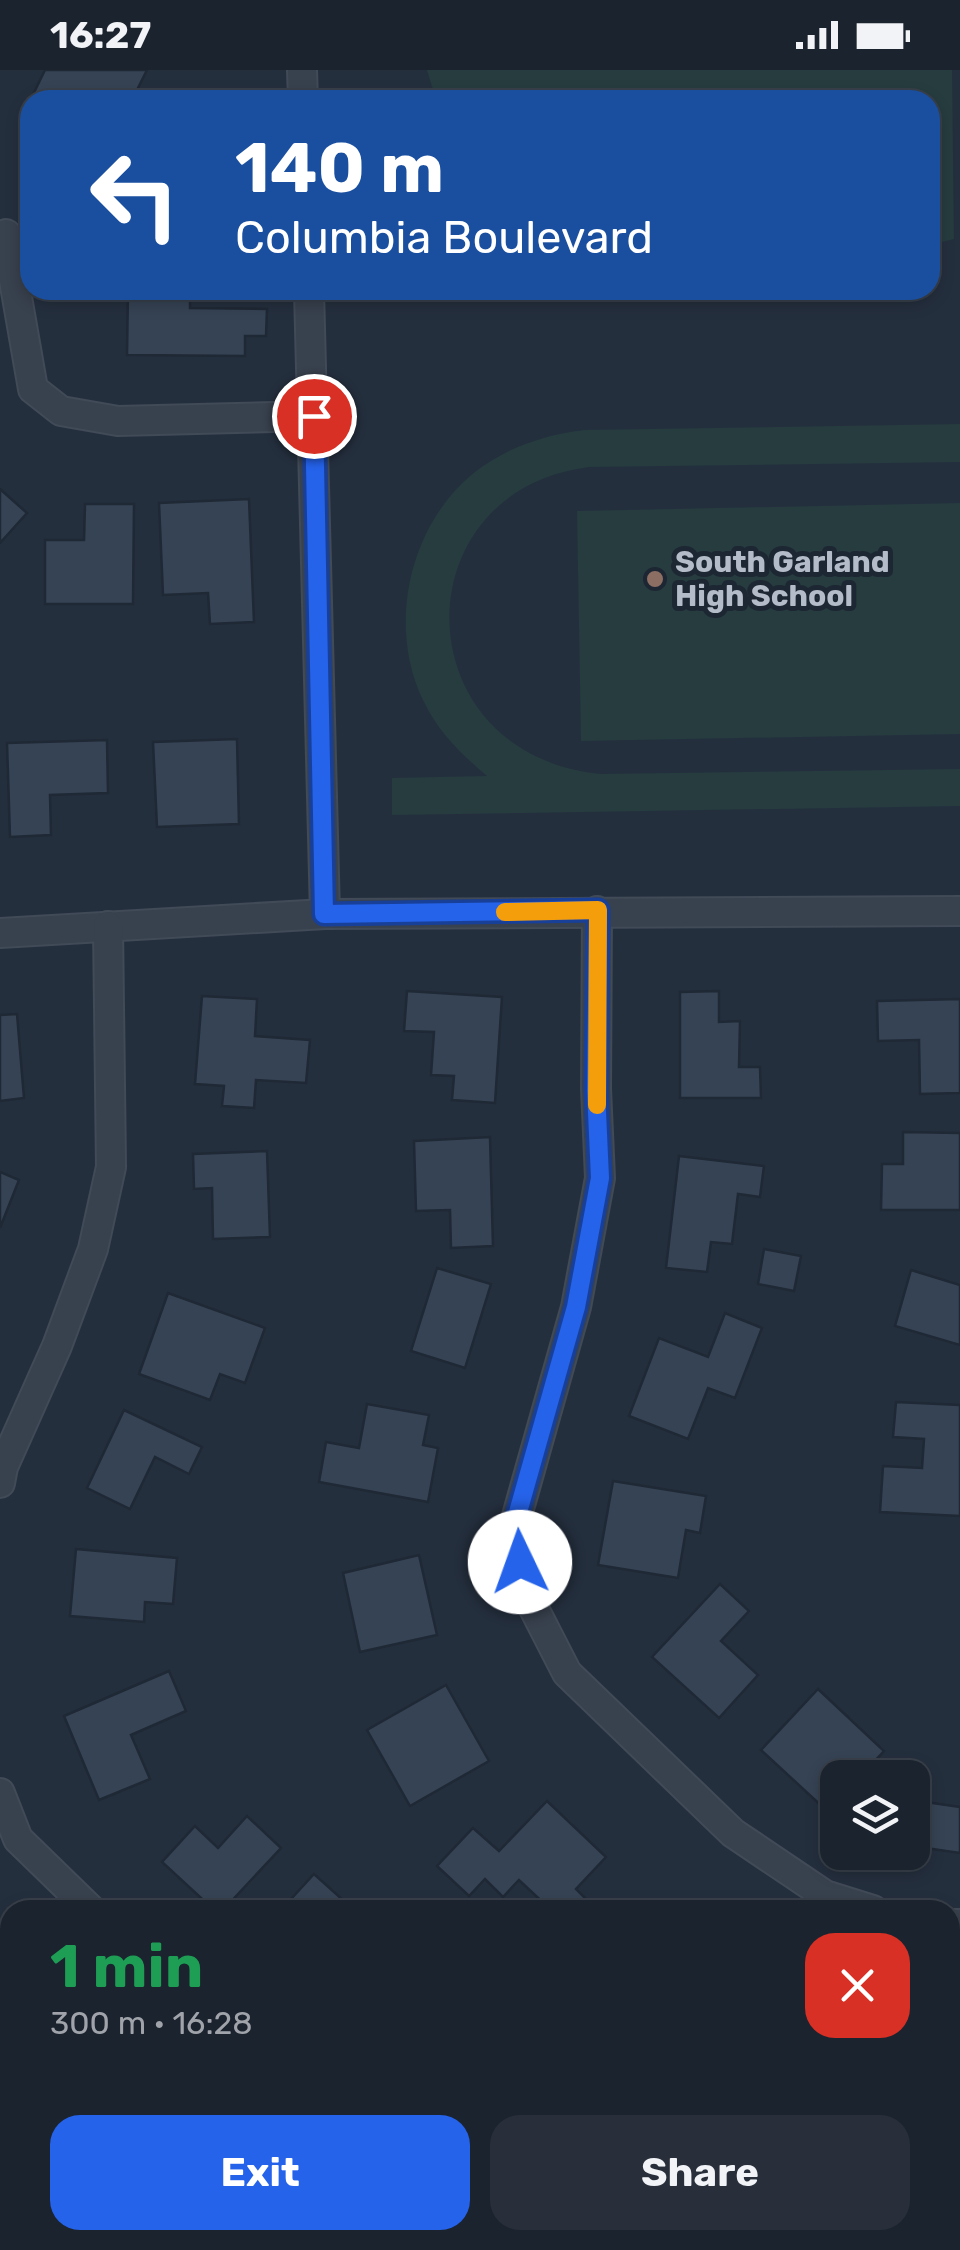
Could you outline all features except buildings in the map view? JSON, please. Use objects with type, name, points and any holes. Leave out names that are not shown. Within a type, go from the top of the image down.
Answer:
[{"type":"street","points":[[6,234],[33,389],[60,411],[118,421],[314,416]]},
{"type":"street","points":[[309,300],[324,914]]},
{"type":"street","points":[[598,910],[596,1090],[600,1178],[576,1307],[513,1530],[527,1595],[567,1673],[733,1833],[826,1895],[842,1900]]},
{"type":"street","points":[[0,933],[324,914],[960,911]]},
{"type":"street","points":[[0,1483],[3,1467],[57,1346],[93,1249],[111,1167],[108,926]]},
{"type":"street","points":[[0,1793],[18,1839],[82,1900]]},
{"type":"green space","points":[[427,70],[952,70],[954,239],[940,242],[940,90],[433,90]]},
{"type":"green space","points":[[960,424],[960,462],[589,467],[527,486],[483,522],[457,570],[450,622],[460,675],[489,721],[536,756],[601,774],[960,769],[960,806],[392,815],[392,778],[487,776],[451,742],[429,712],[412,669],[406,636],[413,568],[425,536],[464,481],[491,461],[536,440],[585,430]]},
{"type":"green space","points":[[960,503],[960,734],[581,741],[577,511]]},
{"type":"slow traffic","points":[[505,912],[598,910],[597,1105]]},
{"type":"place","name":"South Garland High School","points":[[655,579]]},
{"type":"route","points":[[314,416],[324,914],[598,910],[596,1090],[600,1178],[576,1307],[513,1530],[520,1562]]}]
